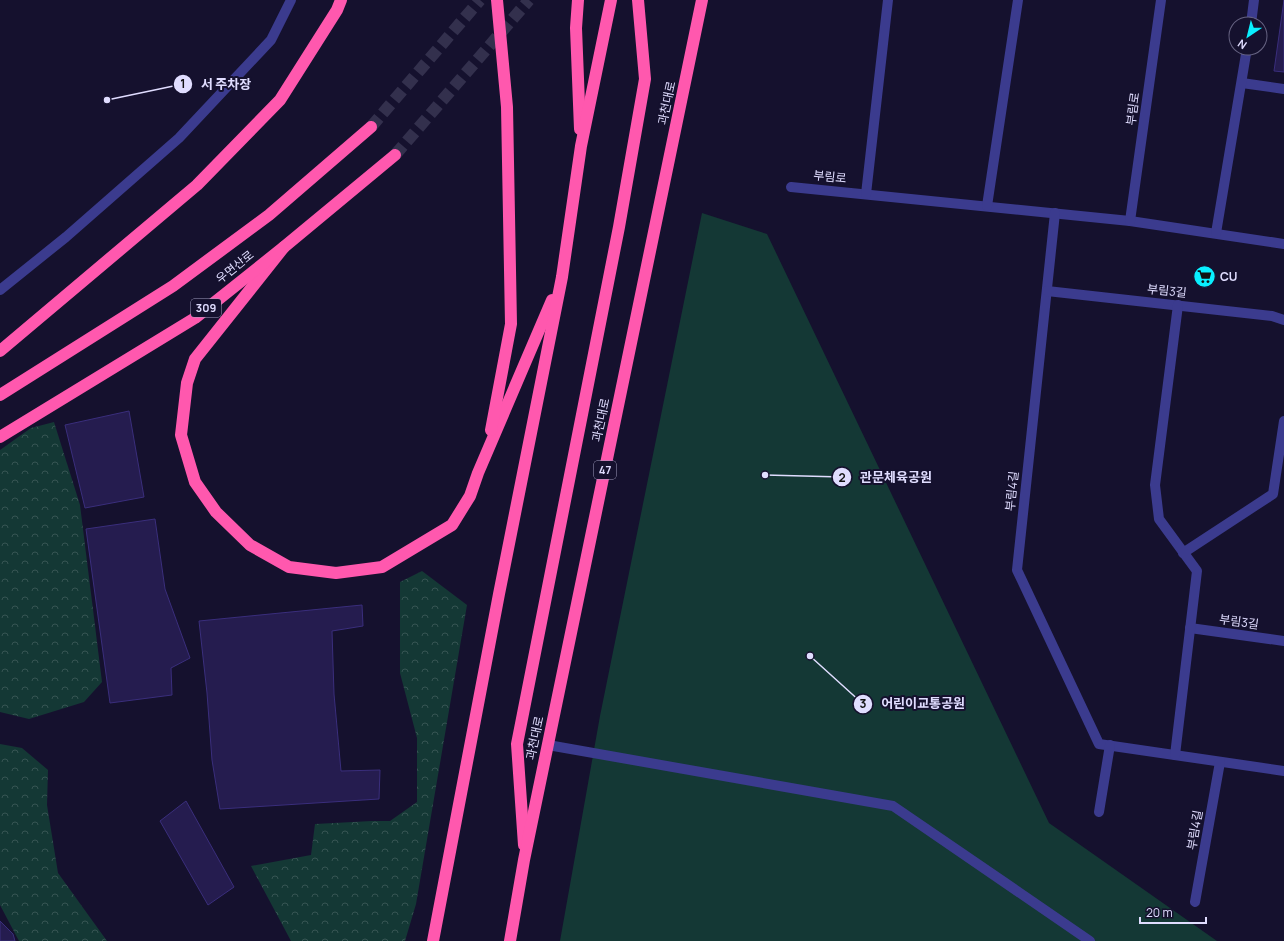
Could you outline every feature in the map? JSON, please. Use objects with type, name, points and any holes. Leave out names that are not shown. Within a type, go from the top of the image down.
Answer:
[{"type":"highway","points":[[0,351],[197,186],[280,100],[337,10],[341,0]]},
{"type":"highway","points":[[487,452],[511,324],[507,107],[497,0]]},
{"type":"highway","points":[[578,0],[576,28],[581,146]]},
{"type":"highway","points":[[433,941],[496,609],[562,277],[581,146],[600,60],[611,0]]},
{"type":"highway","points":[[524,860],[517,744],[617,234],[645,79],[638,0]]},
{"type":"highway","name":"과천대로","points":[[510,941],[524,860],[702,0]]},
{"type":"highway","name":"우면산로","points":[[0,395],[173,286],[269,215],[370,127]]},
{"type":"highway","name":"우면산로","points":[[0,437],[194,318],[395,155]]},
{"type":"highway","points":[[284,246],[195,359],[187,383],[181,435],[195,482],[222,517],[250,545],[289,567],[336,573],[382,567],[452,525],[470,496],[478,473],[562,277]]},
{"type":"street","points":[[0,290],[66,237],[179,138],[271,40],[291,0]]},
{"type":"street","points":[[866,194],[888,0]]},
{"type":"street","points":[[987,206],[1018,0]]},
{"type":"street","name":"부림로","points":[[1130,221],[1161,0]]},
{"type":"street","points":[[1252,16],[1254,0]]},
{"type":"street","points":[[1216,233],[1246,56]]},
{"type":"street","points":[[1242,83],[1284,89]]},
{"type":"street","name":"부림로","points":[[791,187],[1130,221],[1284,244]]},
{"type":"street","name":"부림4길","points":[[1055,213],[1016,570],[1099,744],[1284,772]]},
{"type":"street","name":"부림3길","points":[[1047,291],[1272,316],[1284,320]]},
{"type":"street","points":[[1175,755],[1197,571],[1159,519],[1155,485],[1178,305]]},
{"type":"street","points":[[1184,553],[1273,494],[1284,421]]},
{"type":"street","name":"부림3길","points":[[1190,628],[1284,641]]},
{"type":"street","points":[[548,745],[893,806],[1090,941]]},
{"type":"street","points":[[1099,812],[1110,745]]},
{"type":"street","name":"부림4길","points":[[1195,902],[1220,762]]},
{"type":"green space","points":[[702,213],[767,234],[1049,823],[1217,941],[560,941],[600,716]]},
{"type":"green space","points":[[54,422],[80,505],[102,682],[84,702],[29,719],[0,712],[0,450],[31,428]]},
{"type":"green space","points":[[422,571],[467,605],[416,904],[405,941],[291,941],[251,866],[311,855],[315,824],[390,821],[417,802],[417,738],[400,673],[400,582]]},
{"type":"green space","points":[[0,744],[22,748],[48,770],[47,805],[58,873],[107,941],[19,941],[0,905]]},
{"type":"building","points":[[1284,0],[1284,72],[1274,71]]},
{"type":"building","points":[[129,411],[144,497],[85,508],[65,425]]},
{"type":"building","points":[[155,519],[165,589],[190,658],[171,668],[172,695],[110,703],[86,529]]},
{"type":"building","points":[[362,605],[363,626],[332,631],[334,694],[341,771],[380,770],[379,799],[220,809],[212,760],[207,693],[199,621]]},
{"type":"building","points":[[186,801],[234,887],[208,905],[160,821]]},
{"type":"building","points":[[0,921],[13,934],[15,941],[0,941]]},
{"type":"tunnel","points":[[371,127],[480,0]]},
{"type":"tunnel","points":[[395,155],[529,0]]},
{"type":"place","name":"서 주차장","points":[[107,100]]},
{"type":"place","name":"CU","points":[[1204,277]]},
{"type":"place","name":"관문체육공원","points":[[765,475]]},
{"type":"place","name":"어린이교통공원","points":[[810,656]]}]
